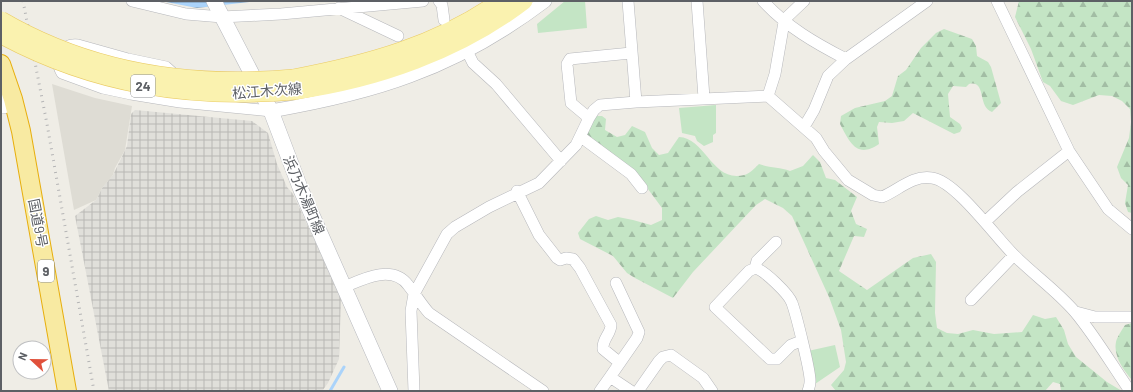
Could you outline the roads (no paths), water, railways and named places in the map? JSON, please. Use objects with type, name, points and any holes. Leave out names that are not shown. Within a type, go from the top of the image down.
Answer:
[{"type":"highway","name":"国道9号","points":[[1,64],[13,98],[24,150],[67,391]]},
{"type":"highway","name":"国道9号","points":[[2,102],[24,150]]},
{"type":"main road","name":"松江木次線","points":[[1,35],[27,48],[76,68],[144,86],[218,94],[294,84],[362,64],[418,45],[471,19],[500,1]]},
{"type":"main road","name":"松江木次線","points":[[1,20],[42,41],[74,54],[155,75],[214,81],[294,84],[318,88],[367,76],[409,63],[477,31],[524,1]]},
{"type":"main road","name":"浜乃木湯町線","points":[[218,9],[271,112],[301,190],[390,391]]},
{"type":"street","points":[[132,1],[186,14],[218,9],[281,14],[423,1]]},
{"type":"street","points":[[439,1],[442,5],[444,20]]},
{"type":"street","points":[[180,102],[175,76],[166,67],[128,59],[72,44],[61,50],[57,59],[58,67],[62,72],[76,79],[103,88],[180,102],[271,112],[383,85],[410,76],[467,51],[518,21],[545,1]]},
{"type":"street","points":[[628,1],[636,102]]},
{"type":"street","points":[[697,1],[704,98]]},
{"type":"street","points":[[763,1],[784,22],[811,41],[846,59]]},
{"type":"street","points":[[768,96],[775,74],[784,22],[786,18],[804,1]]},
{"type":"street","points":[[804,127],[828,76],[846,59],[927,1]]},
{"type":"street","points":[[997,1],[1069,151],[1108,209],[1132,229]]},
{"type":"street","points":[[337,8],[398,36]]},
{"type":"street","points":[[467,51],[473,63],[496,84],[562,161]]},
{"type":"street","points":[[589,118],[571,104],[568,61],[570,58],[575,57],[631,53]]},
{"type":"street","points":[[414,391],[411,311],[414,294],[447,234],[455,227],[517,191],[539,182],[562,161],[581,137],[594,110],[600,105],[636,102],[768,96],[816,138],[824,151],[848,180],[873,195],[882,197],[906,183],[922,178],[933,178],[944,183],[970,206],[1014,256],[1065,300],[1076,312],[1130,391]]},
{"type":"street","points":[[581,137],[631,174],[642,188]]},
{"type":"street","points":[[985,222],[1017,192],[1069,151]]},
{"type":"street","points":[[517,191],[539,235],[557,258],[560,260],[573,259],[580,268],[611,325],[609,333],[603,343],[604,349],[620,363]]},
{"type":"street","points":[[755,268],[757,261],[776,242]]},
{"type":"street","points":[[971,300],[1014,256]]},
{"type":"street","points":[[801,341],[791,345],[777,360],[770,359],[715,307],[749,271],[755,268],[761,270],[784,291],[792,302],[811,381],[808,391]]},
{"type":"street","points":[[344,287],[359,281],[387,274],[401,279],[408,284],[429,313],[543,391]]},
{"type":"street","points":[[600,391],[637,338],[639,332],[616,283]]},
{"type":"street","points":[[1076,312],[1095,317],[1132,317]]},
{"type":"street","points":[[638,391],[659,360],[663,357],[671,355],[703,378],[712,391]]},
{"type":"street","points":[[610,377],[631,391]]},
{"type":"water","points":[[161,1],[259,1],[197,8]]},
{"type":"waterway","points":[[330,391],[344,367]]},
{"type":"railway","points":[[23,1],[47,124],[94,391]]}]
